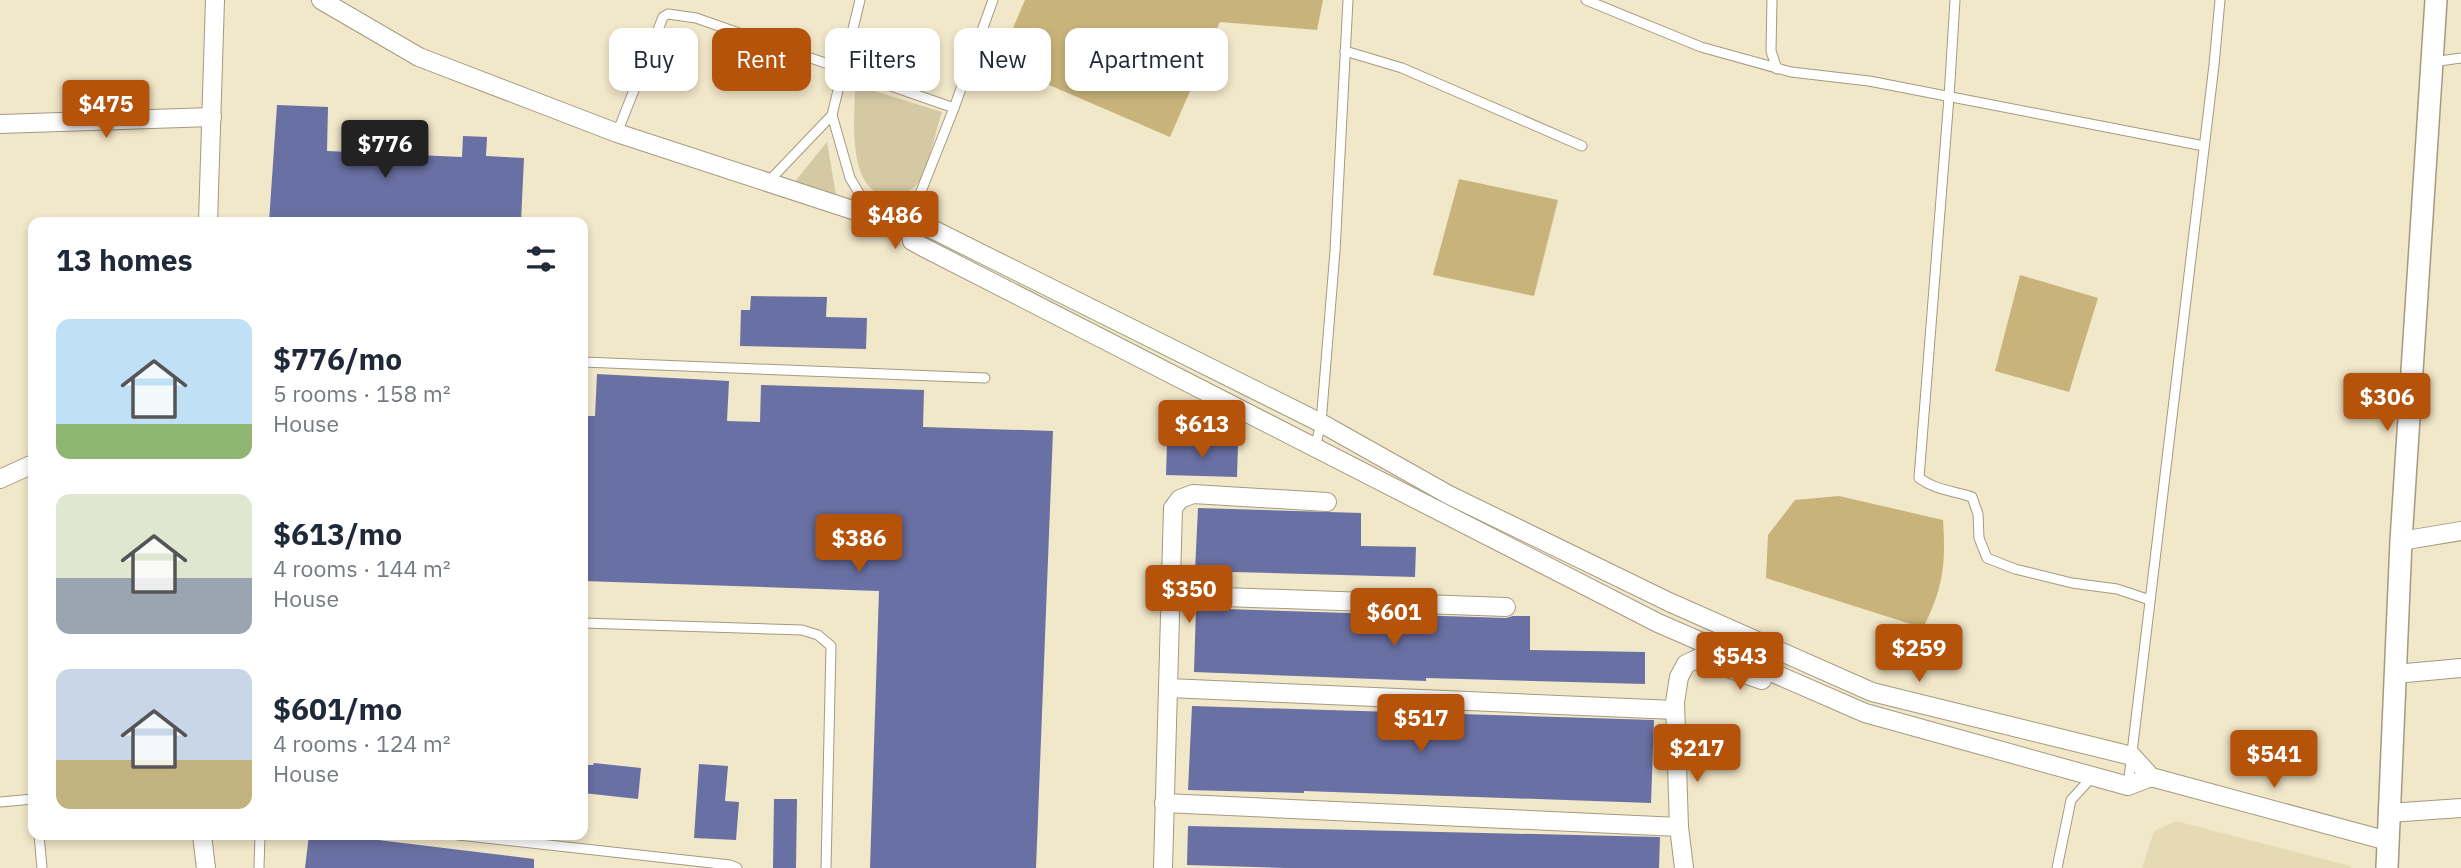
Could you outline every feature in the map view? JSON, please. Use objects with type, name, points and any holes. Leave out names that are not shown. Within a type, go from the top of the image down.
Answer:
[{"type":"street","points":[[208,217],[215,0]]},
{"type":"street","points":[[321,0],[419,57],[617,133],[874,217],[909,227],[926,226],[1321,423],[1449,495],[1669,602],[1872,692],[2132,757],[2151,777],[2388,841]]},
{"type":"street","points":[[2387,868],[2401,541],[2436,0]]},
{"type":"street","points":[[0,124],[212,117]]},
{"type":"street","points":[[909,227],[912,242],[1658,623],[1865,713],[2129,786],[2151,777]]},
{"type":"street","points":[[0,479],[28,466]]},
{"type":"street","points":[[1163,868],[1173,508],[1180,499],[1193,494],[1327,502]]},
{"type":"street","points":[[2401,541],[2461,531]]},
{"type":"street","points":[[1170,595],[1506,607]]},
{"type":"street","points":[[1658,623],[1669,602]]},
{"type":"street","points":[[1684,868],[1679,827],[1675,710],[1679,677],[1686,664],[1699,658],[1777,685],[1808,688]]},
{"type":"street","points":[[2395,674],[2461,668]]},
{"type":"street","points":[[1168,688],[1675,710]]},
{"type":"street","points":[[1164,803],[1679,827]]},
{"type":"street","points":[[2389,813],[2461,808]]},
{"type":"street","points":[[203,840],[206,868]]},
{"type":"lane","points":[[853,28],[860,0]]},
{"type":"lane","points":[[909,227],[993,0]]},
{"type":"lane","points":[[1315,448],[1321,423],[1335,251],[1348,0]]},
{"type":"lane","points":[[1586,0],[1701,47],[1777,69],[1869,81],[2204,146]]},
{"type":"lane","points":[[1772,0],[1771,51],[1777,69]]},
{"type":"lane","points":[[1955,0],[1950,97],[1919,478],[1933,488],[1972,497],[1978,514],[1979,538],[1987,558],[2015,569],[2072,583],[2117,589],[2150,600]]},
{"type":"lane","points":[[2129,786],[2220,0]]},
{"type":"lane","points":[[617,133],[663,17],[668,13],[696,18],[825,63]]},
{"type":"lane","points":[[1345,51],[1402,68],[1582,146]]},
{"type":"lane","points":[[2432,62],[2461,58]]},
{"type":"lane","points":[[838,91],[832,115],[850,178],[874,217]]},
{"type":"lane","points":[[907,91],[954,107]]},
{"type":"lane","points":[[768,182],[832,115]]},
{"type":"lane","points":[[588,362],[985,378]]},
{"type":"lane","points":[[588,623],[803,630],[818,635],[831,646],[826,868]]},
{"type":"lane","points":[[2057,868],[2071,800],[2093,776]]},
{"type":"lane","points":[[0,802],[28,799]]},
{"type":"lane","points":[[39,840],[42,868]]},
{"type":"lane","points":[[259,868],[260,840]]},
{"type":"lane","points":[[503,840],[730,865],[737,868]]},
{"type":"shaded area","points":[[1025,0],[1323,0],[1317,30],[1220,22],[1217,28],[1065,28],[1065,91],[1190,91],[1170,137],[1051,86],[1051,28],[1013,28]]},
{"type":"shaded area","points":[[855,91],[874,91],[942,112],[930,156],[920,180],[905,193],[897,196],[878,193],[867,183],[860,169],[854,134]]},
{"type":"shaded area","points":[[827,142],[837,201],[793,184]]},
{"type":"shaded area","points":[[1459,179],[1558,200],[1534,296],[1433,275]]},
{"type":"shaded area","points":[[2020,275],[2098,298],[2069,392],[1995,371]]},
{"type":"shaded area","points":[[1839,496],[1943,520],[1942,576],[1923,628],[1766,578],[1768,535],[1795,500]]},
{"type":"shaded area","points":[[2176,821],[2351,868],[2142,868],[2154,831]]},
{"type":"building","points":[[277,105],[328,107],[327,151],[462,157],[463,136],[487,137],[486,156],[524,158],[521,217],[269,217]]},
{"type":"building","points":[[751,296],[827,297],[826,317],[867,318],[866,349],[740,346],[741,310],[750,310]]},
{"type":"building","points":[[597,374],[729,381],[727,421],[760,422],[761,385],[924,390],[923,427],[1053,431],[1036,868],[870,868],[879,591],[588,581],[588,416],[595,416]]},
{"type":"building","points":[[1167,443],[1238,444],[1237,477],[1166,475]]},
{"type":"building","points":[[1198,508],[1361,513],[1361,546],[1416,547],[1415,577],[1195,571]]},
{"type":"building","points":[[1196,608],[1506,618],[1530,616],[1530,650],[1645,652],[1645,684],[1426,678],[1426,681],[1194,672]]},
{"type":"building","points":[[1192,706],[1654,720],[1651,803],[1304,791],[1188,790]]},
{"type":"building","points":[[699,764],[728,766],[725,801],[739,802],[736,840],[694,838]]},
{"type":"building","points":[[588,765],[641,768],[638,799],[588,794]]},
{"type":"building","points":[[774,799],[797,799],[796,868],[773,868]]},
{"type":"building","points":[[1188,826],[1660,837],[1659,868],[1286,868],[1187,865]]},
{"type":"building","points":[[308,840],[378,840],[534,859],[534,868],[305,868]]}]
